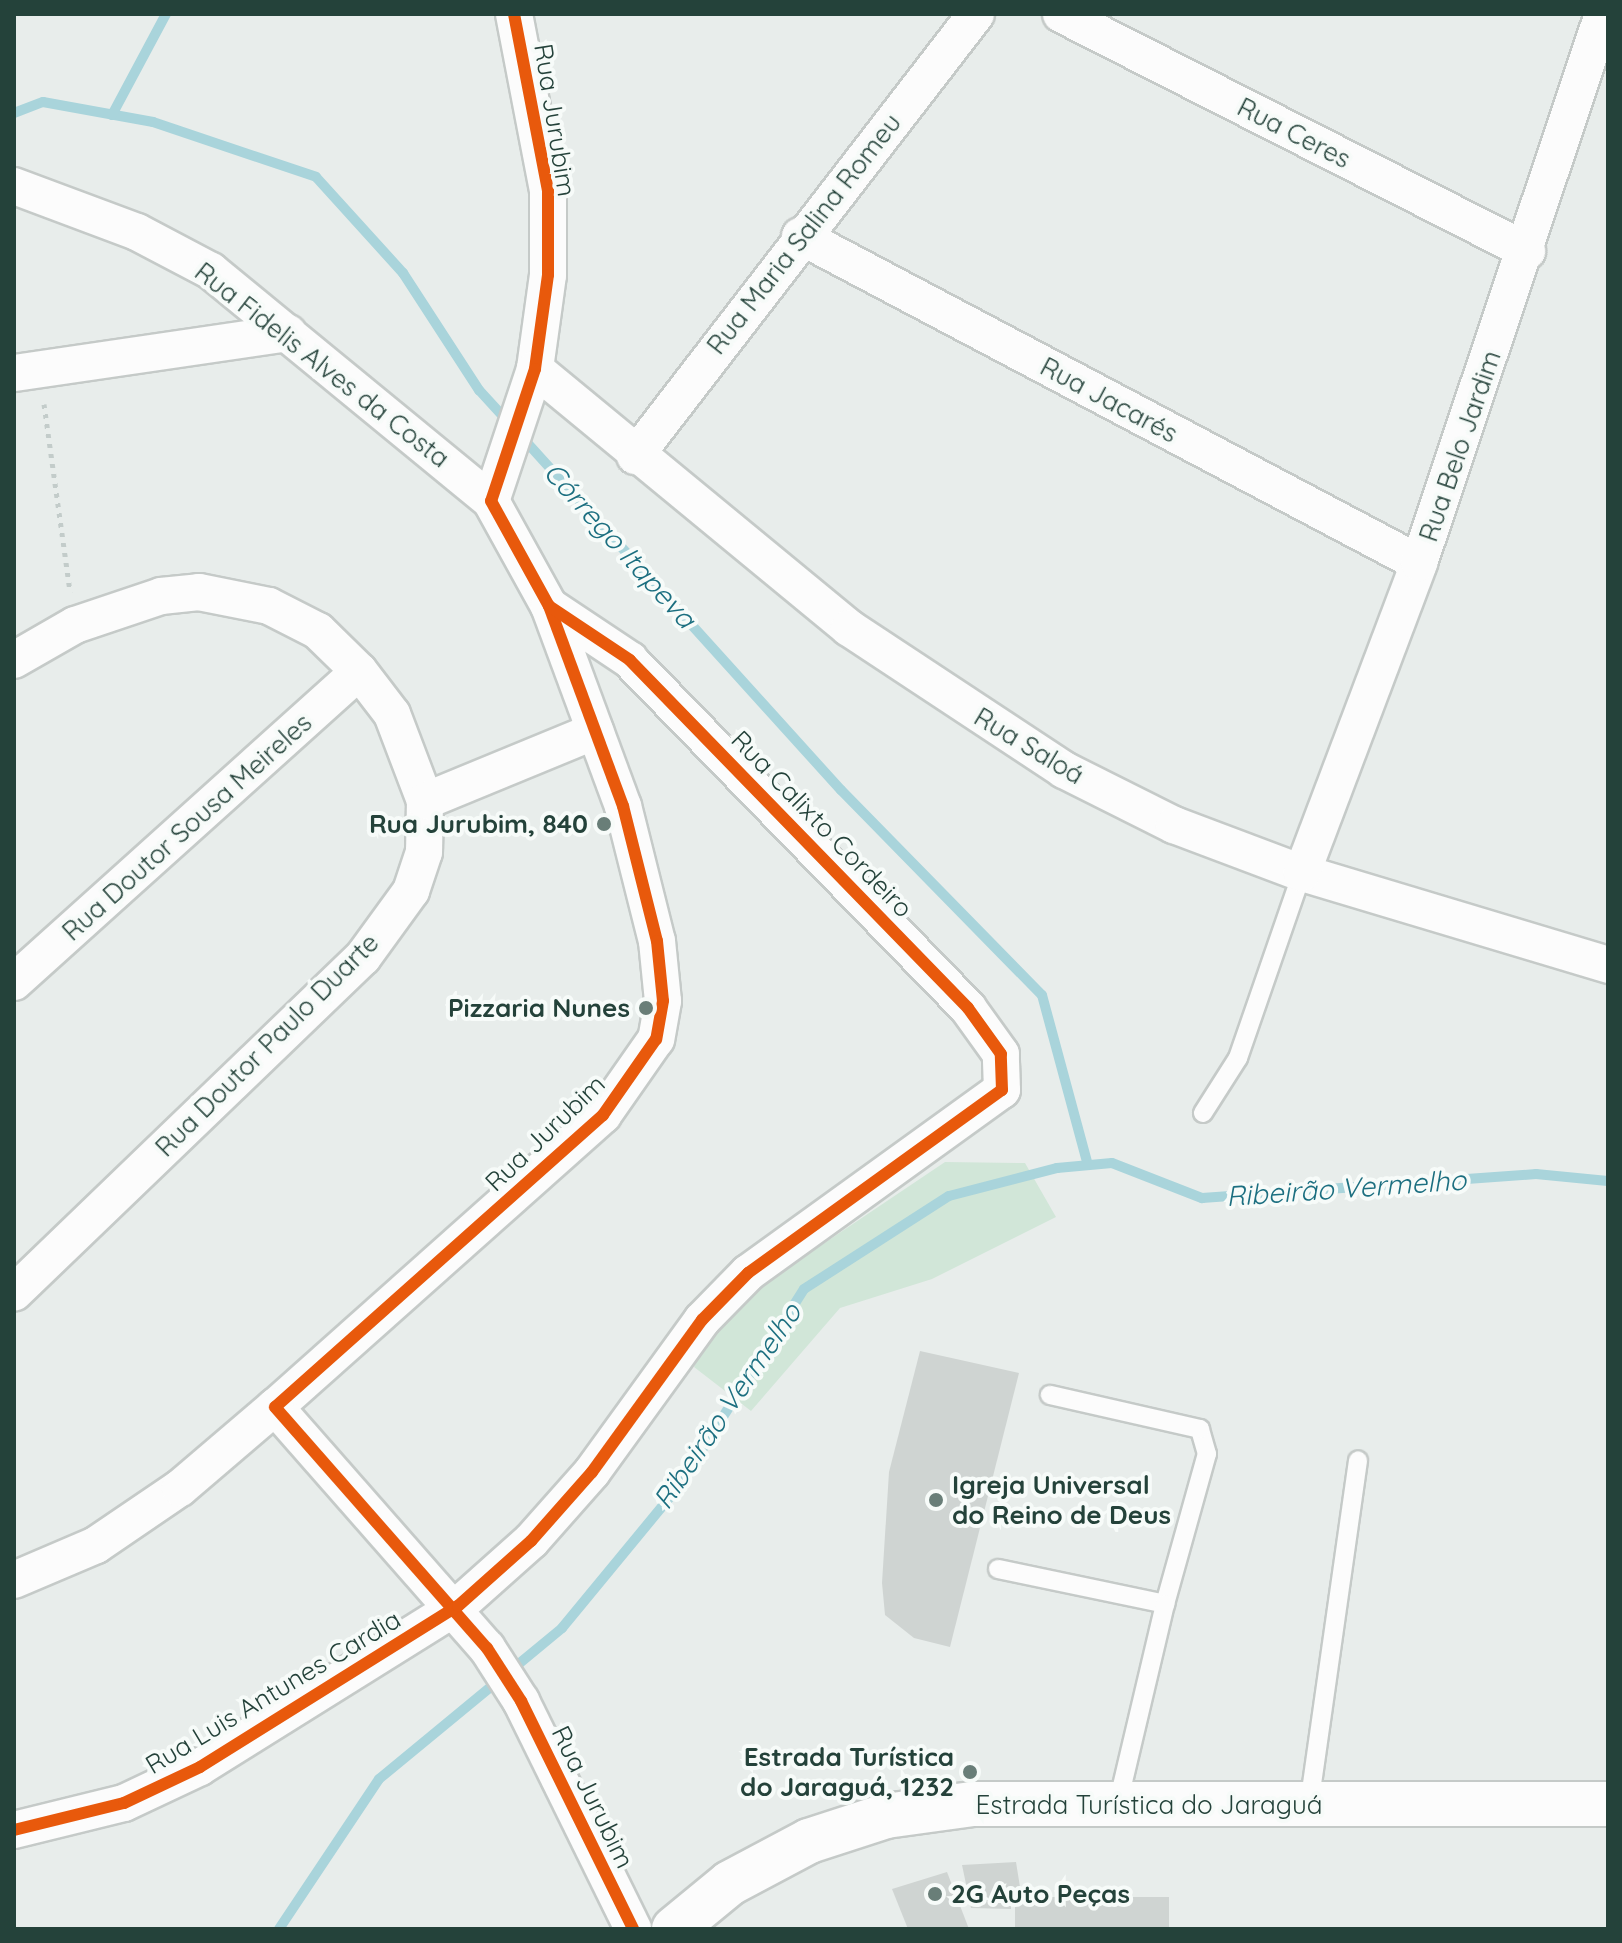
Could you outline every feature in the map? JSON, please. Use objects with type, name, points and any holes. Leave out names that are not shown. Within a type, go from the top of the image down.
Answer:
[{"type":"main road","name":"Estrada Turística do Jaraguá","points":[[674,1929],[730,1883],[809,1841],[886,1816],[995,1801],[1309,1805],[1608,1804]]},
{"type":"street","name":"Rua Jurubim","points":[[514,14],[548,190],[548,275],[535,369],[491,501],[549,606],[595,731],[657,941],[663,1001],[656,1039],[603,1115],[275,1407],[458,1606],[487,1648],[521,1701],[633,1929]]},
{"type":"street","name":"Rua Maria Salina Romeu","points":[[635,456],[800,236],[976,14]]},
{"type":"street","name":"Rua Ceres","points":[[1061,14],[1527,251]]},
{"type":"street","name":"Rua Belo Jardim","points":[[1302,873],[1419,563],[1527,251],[1603,14]]},
{"type":"street","name":"Rua Fidelis Alves da Costa","points":[[14,186],[137,232],[199,265],[288,333],[491,501]]},
{"type":"street","name":"Rua Jacarés","points":[[800,236],[1419,563]]},
{"type":"street","points":[[27,372],[288,333]]},
{"type":"street","name":"Rua Saloá","points":[[535,369],[635,456],[849,628],[1052,762],[1174,825],[1302,873],[1608,965]]},
{"type":"street","name":"Rua Doutor Paulo Duarte","points":[[14,660],[75,625],[161,596],[199,592],[269,606],[318,631],[359,671],[392,714],[425,801],[424,852],[411,891],[363,957],[14,1293]]},
{"type":"street","name":"Rua Calixto Cordeiro","points":[[549,606],[630,660],[992,1034],[1004,1075],[988,1107]]},
{"type":"street","name":"Rua Doutor Sousa Meireles","points":[[14,982],[359,671]]},
{"type":"street","points":[[425,801],[595,731]]},
{"type":"street","name":"Rua Luis Antunes Cardia","points":[[14,1830],[124,1803],[200,1767],[458,1606],[531,1541],[592,1472],[702,1320],[748,1273],[803,1228],[988,1107]]},
{"type":"street","points":[[14,1580],[96,1545],[180,1488],[275,1407]]},
{"type":"lane","points":[[1203,1113],[1238,1058],[1302,873]]},
{"type":"lane","points":[[1050,1395],[1200,1429],[1207,1454],[1165,1604],[1117,1804]]},
{"type":"lane","points":[[1309,1805],[1358,1460]]},
{"type":"lane","points":[[998,1569],[1165,1604]]},
{"type":"path","points":[[27,372],[75,625]]},
{"type":"green space","points":[[945,1162],[1025,1163],[1056,1217],[932,1279],[840,1308],[751,1411],[694,1367],[716,1316]]},
{"type":"building","name":"Igreja Universal do Reino de Deus","points":[[920,1351],[1019,1373],[950,1647],[914,1638],[885,1615],[882,1583],[889,1472]]},
{"type":"building","points":[[1016,1862],[1020,1887],[1011,1889],[1011,1909],[971,1908],[962,1865]]},
{"type":"building","points":[[947,1872],[969,1929],[908,1929],[892,1889]]},
{"type":"building","points":[[1015,1897],[1169,1897],[1169,1929],[1015,1929]]},
{"type":"waterway","points":[[112,115],[166,14]]},
{"type":"waterway","name":"Córrego Itapeva","points":[[14,113],[43,102],[153,122],[316,177],[403,273],[479,390],[510,424]]},
{"type":"waterway","name":"Córrego Itapeva","points":[[521,436],[841,790],[1042,995],[1088,1165]]},
{"type":"waterway","name":"Ribeirão Vermelho","points":[[279,1929],[379,1779],[562,1628],[679,1486],[804,1289],[949,1196],[1057,1168],[1112,1163],[1202,1198],[1536,1174],[1608,1181]]},
{"type":"cycle path","points":[[514,14],[548,190],[548,275],[535,369],[491,501],[549,606],[623,806],[657,941],[663,1001],[656,1039],[603,1115],[275,1407],[487,1648],[521,1701],[633,1929]]},
{"type":"cycle path","points":[[14,1830],[124,1803],[200,1767],[458,1606],[531,1541],[592,1472],[702,1320],[748,1273],[1002,1090],[1001,1054],[968,1008],[630,660],[549,606]]},
{"type":"place","name":"Rua Jurubim, 840","points":[[604,824]]},
{"type":"place","name":"Pizzaria Nunes","points":[[646,1008]]},
{"type":"place","name":"Igreja Universal do Reino de Deus","points":[[936,1500]]},
{"type":"place","name":"Estrada Turística do Jaraguá, 1232","points":[[970,1772]]},
{"type":"place","name":"2G Auto Peças","points":[[935,1894]]}]
